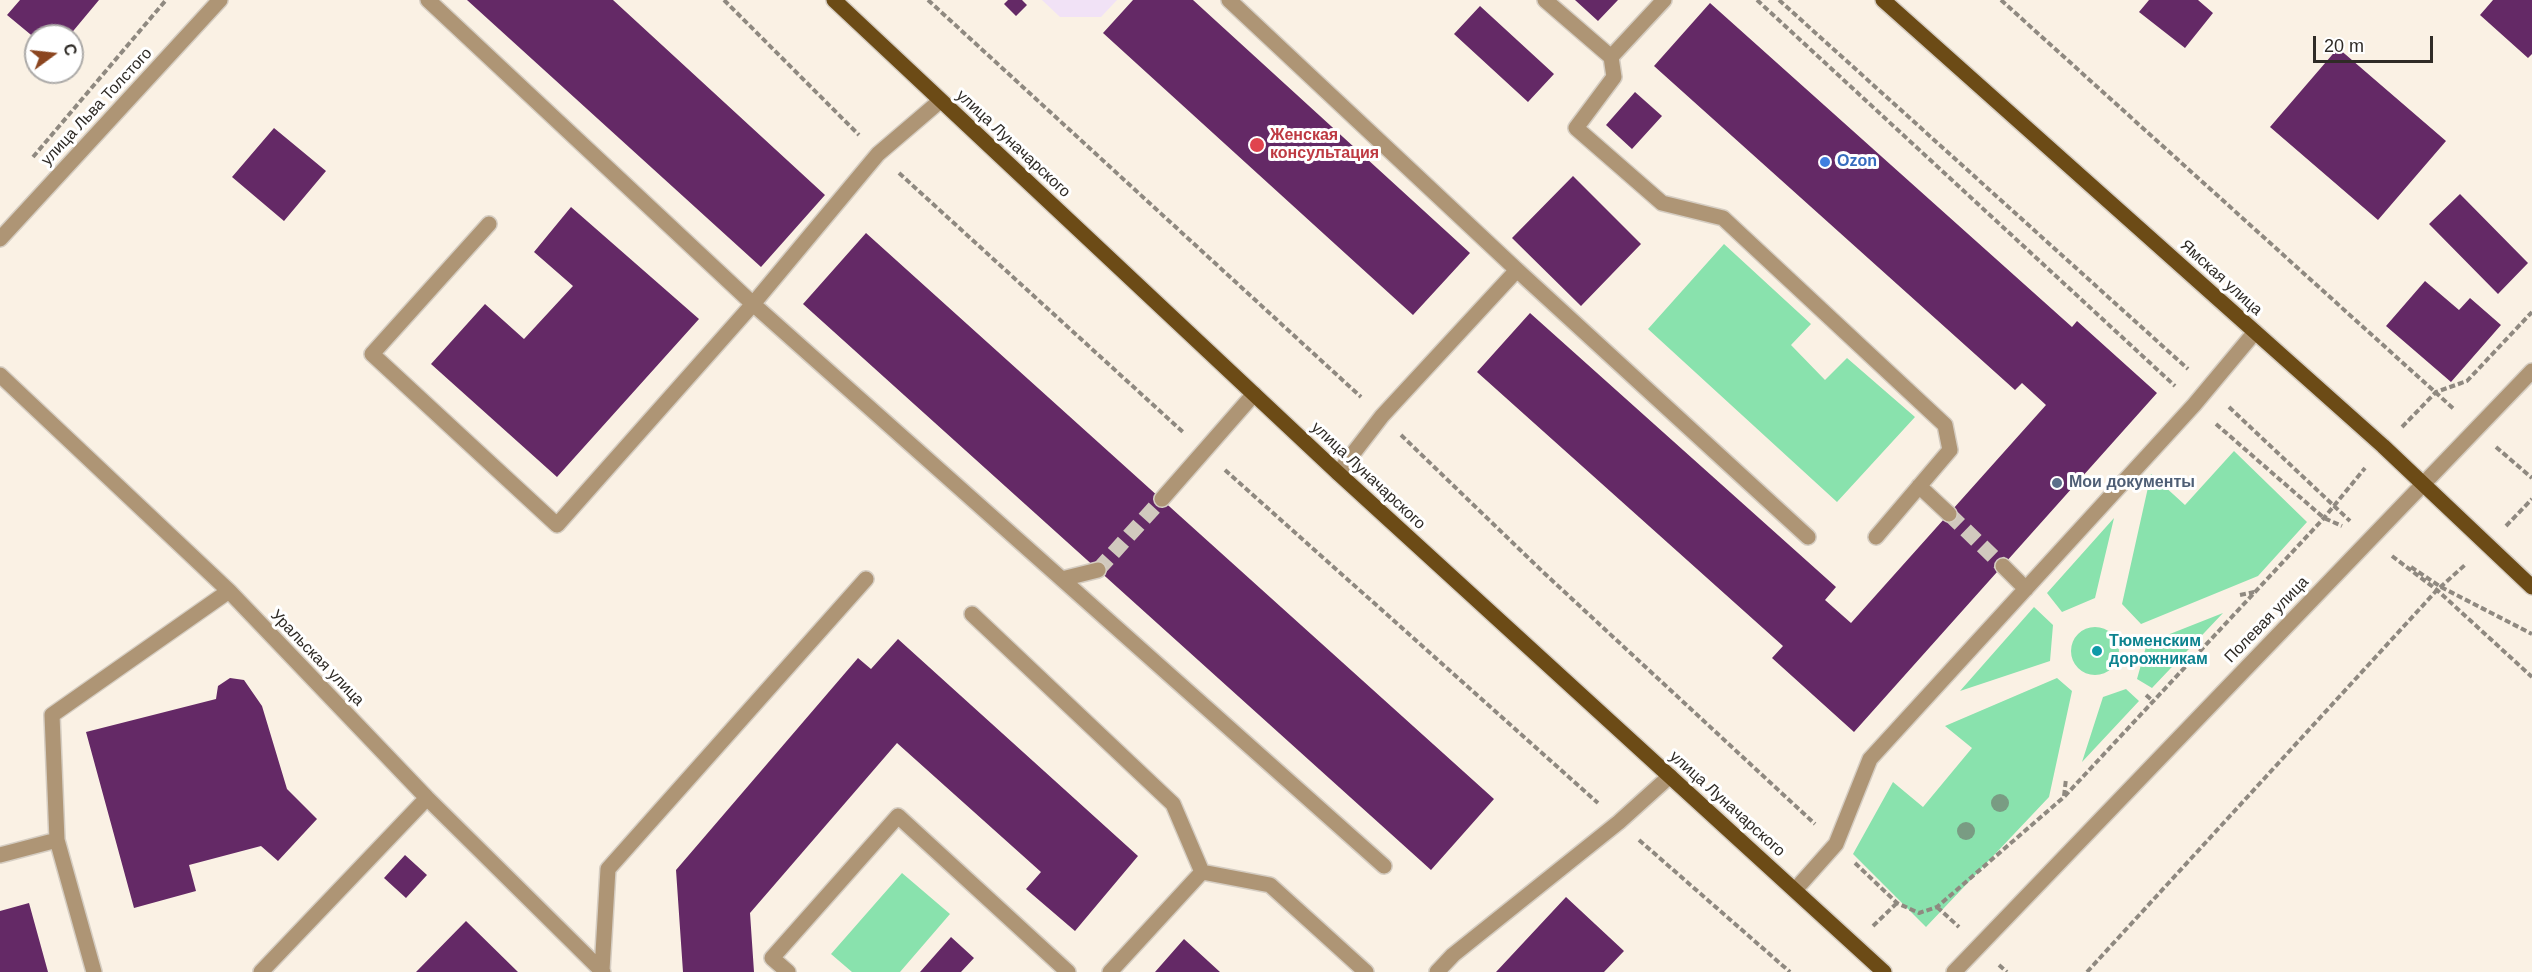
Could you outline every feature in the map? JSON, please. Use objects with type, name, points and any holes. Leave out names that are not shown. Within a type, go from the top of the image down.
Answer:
[{"type":"main road","name":"улица Луначарского","points":[[834,0],[1338,473],[1884,972]]},
{"type":"main road","name":"Ямская улица","points":[[1883,0],[2383,446],[2532,587]]},
{"type":"street","name":"улица Льва Толстого","points":[[0,239],[220,0]]},
{"type":"street","points":[[428,0],[753,304],[1384,866]]},
{"type":"street","points":[[1229,0],[1516,270],[1808,537]]},
{"type":"street","points":[[1545,0],[1611,57],[1614,77],[1575,128],[1662,203],[1723,218],[1946,425],[1950,450],[1876,537]]},
{"type":"street","points":[[1611,57],[1664,0]]},
{"type":"street","points":[[489,224],[372,354],[557,525],[753,304],[878,154],[940,101]]},
{"type":"street","points":[[1338,473],[1382,416],[1516,270]]},
{"type":"street","points":[[1795,890],[1836,844],[1870,759],[2194,405],[2255,333]]},
{"type":"street","name":"Полевая улица","points":[[1954,972],[2532,371]]},
{"type":"street","name":"Уральская улица","points":[[0,375],[229,591],[427,798],[602,971]]},
{"type":"street","points":[[1162,499],[1254,394]]},
{"type":"street","points":[[1919,486],[1949,514]]},
{"type":"street","points":[[2003,566],[2026,588]]},
{"type":"street","points":[[1062,579],[1098,570]]},
{"type":"street","points":[[602,971],[608,869],[866,579]]},
{"type":"street","points":[[94,972],[57,840],[52,715],[229,591]]},
{"type":"street","points":[[972,614],[1173,804],[1202,873]]},
{"type":"street","points":[[1437,972],[1453,955],[1619,822],[1670,776]]},
{"type":"street","points":[[261,972],[427,798]]},
{"type":"street","points":[[788,972],[772,958],[898,816],[1068,972]]},
{"type":"street","points":[[0,855],[57,840]]},
{"type":"street","points":[[1110,972],[1202,873]]},
{"type":"street","points":[[1202,873],[1270,885],[1366,972]]},
{"type":"path","points":[[30,160],[166,0]]},
{"type":"path","points":[[724,0],[878,154],[1203,451],[1790,972]]},
{"type":"path","points":[[928,0],[1382,416],[1543,572],[1897,903],[1919,913],[1937,907],[2064,796],[2324,519],[2383,446],[2436,392],[2467,381],[2532,312]]},
{"type":"path","points":[[1757,0],[2194,405],[2324,519],[2370,539]]},
{"type":"path","points":[[1779,0],[2208,388],[2370,539],[2439,589],[2532,676]]},
{"type":"path","points":[[2001,0],[2436,392]]},
{"type":"path","points":[[2087,972],[2439,589],[2487,546]]},
{"type":"path","points":[[2439,589],[2532,634]]},
{"type":"path","points":[[2240,595],[2256,592]]},
{"type":"path","points":[[2146,694],[2153,701]]},
{"type":"path","points":[[2064,796],[2066,779]]},
{"type":"shaded area","points":[[1042,0],[1117,0],[1101,17],[1060,17]]},
{"type":"green space","points":[[1724,244],[1811,324],[1791,345],[1825,380],[1847,358],[1915,417],[1837,502],[1648,329]]},
{"type":"green space","points":[[2234,451],[2307,522],[2258,576],[2141,624],[2122,604],[2151,474],[2185,505]]},
{"type":"green space","points":[[2114,518],[2095,598],[2062,612],[2047,593]]},
{"type":"green space","points":[[2034,607],[2053,625],[2050,661],[1960,691]]},
{"type":"green space","points":[[2223,613],[2152,688],[2137,679],[2147,643]]},
{"type":"green space","points":[[2090,627],[2100,627],[2115,637],[2119,651],[2118,660],[2109,671],[2100,675],[2090,675],[2075,665],[2071,656],[2071,646],[2081,631]]},
{"type":"green space","points":[[2057,678],[2072,691],[2049,797],[1926,927],[1853,854],[1893,782],[1923,807],[1972,748],[1945,726]]},
{"type":"green space","points":[[2126,689],[2139,701],[2082,762],[2103,697]]},
{"type":"green space","points":[[902,873],[950,914],[900,972],[852,972],[831,954]]},
{"type":"building","points":[[20,0],[99,0],[79,24],[24,24],[24,29],[7,15]]},
{"type":"building","points":[[467,0],[613,0],[825,195],[761,267]]},
{"type":"building","points":[[1008,0],[1022,0],[1027,5],[1016,16],[1004,4]]},
{"type":"building","points":[[1133,0],[1193,0],[1470,253],[1413,315],[1103,33]]},
{"type":"building","points":[[1575,0],[1618,0],[1598,21]]},
{"type":"building","points":[[2149,0],[2198,0],[2213,13],[2185,48],[2139,12]]},
{"type":"building","points":[[2493,0],[2532,0],[2532,54],[2528,58],[2480,15]]},
{"type":"building","points":[[1710,3],[2072,327],[2077,321],[2157,393],[1854,732],[1772,658],[1783,646],[1477,372],[1530,313],[1836,587],[1825,600],[1851,623],[2046,405],[2022,383],[2015,390],[1654,66]]},
{"type":"building","points":[[1480,6],[1554,74],[1528,102],[1454,34]]},
{"type":"building","points":[[2338,48],[2446,141],[2378,220],[2270,127]]},
{"type":"building","points":[[1635,92],[1662,116],[1632,149],[1606,125]]},
{"type":"building","points":[[274,128],[326,171],[284,221],[232,177]]},
{"type":"building","points":[[1573,176],[1641,244],[1581,306],[1512,238]]},
{"type":"building","points":[[2460,194],[2528,263],[2498,294],[2429,224]]},
{"type":"building","points":[[571,207],[699,319],[557,477],[431,364],[485,304],[524,339],[573,286],[534,252]]},
{"type":"building","points":[[866,233],[1494,799],[1431,870],[803,304]]},
{"type":"building","points":[[2425,281],[2459,310],[2470,298],[2501,325],[2451,382],[2386,326]]},
{"type":"building","points":[[898,639],[1138,856],[1075,931],[1026,889],[1041,872],[897,743],[750,913],[754,972],[683,972],[676,870],[858,658],[871,669]]},
{"type":"building","points":[[230,678],[244,680],[262,706],[287,789],[317,819],[278,861],[261,846],[189,865],[196,891],[134,908],[86,732],[216,699],[218,686]]},
{"type":"building","points":[[405,855],[427,875],[406,898],[384,878]]},
{"type":"building","points":[[1566,897],[1624,951],[1604,972],[1496,972]]},
{"type":"building","points":[[29,903],[48,972],[0,972],[0,911]]},
{"type":"building","points":[[466,921],[518,972],[416,972]]},
{"type":"building","points":[[951,937],[974,958],[961,972],[920,972]]},
{"type":"building","points":[[1184,939],[1220,972],[1155,972]]},
{"type":"tunnel","points":[[1098,570],[1162,499]]},
{"type":"tunnel","points":[[1949,514],[2003,566]]},
{"type":"place","name":"Женская консультация","points":[[1257,145]]},
{"type":"place","name":"Ozon","points":[[1825,162]]},
{"type":"place","name":"Мои документы","points":[[2057,483]]},
{"type":"place","name":"Тюменским дорожникам","points":[[2097,651]]}]
